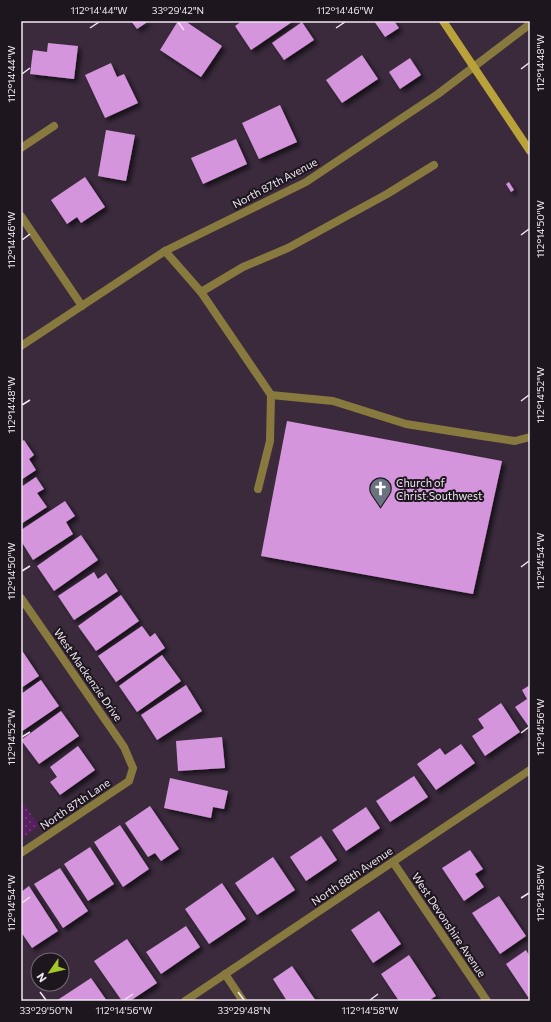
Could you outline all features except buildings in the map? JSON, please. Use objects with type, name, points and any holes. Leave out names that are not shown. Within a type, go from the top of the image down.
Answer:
[{"type":"main road","points":[[443,21],[530,151]]},
{"type":"street","name":"North 87th Avenue","points":[[21,346],[165,251],[306,182],[474,68],[530,24]]},
{"type":"street","points":[[21,148],[54,126]]},
{"type":"street","points":[[201,292],[243,267],[288,248],[386,194],[434,164]]},
{"type":"street","points":[[21,216],[82,306]]},
{"type":"street","points":[[165,251],[201,292],[271,395],[270,441],[258,489]]},
{"type":"street","points":[[271,395],[333,401],[406,424],[515,441],[530,437]]},
{"type":"street","name":"West Mackenzie Drive","points":[[21,598],[124,747],[133,768]]},
{"type":"street","name":"North 87th Lane","points":[[21,853],[129,781],[133,768]]},
{"type":"street","name":"North 88th Avenue","points":[[185,1001],[530,770]]},
{"type":"street","name":"West Devonshire Avenue","points":[[393,862],[488,1001]]},
{"type":"street","points":[[225,974],[243,1001]]},
{"type":"shaded area","points":[[21,799],[39,826],[21,839]]},
{"type":"place","name":"Church of Christ Southwest","points":[[381,508]]}]
